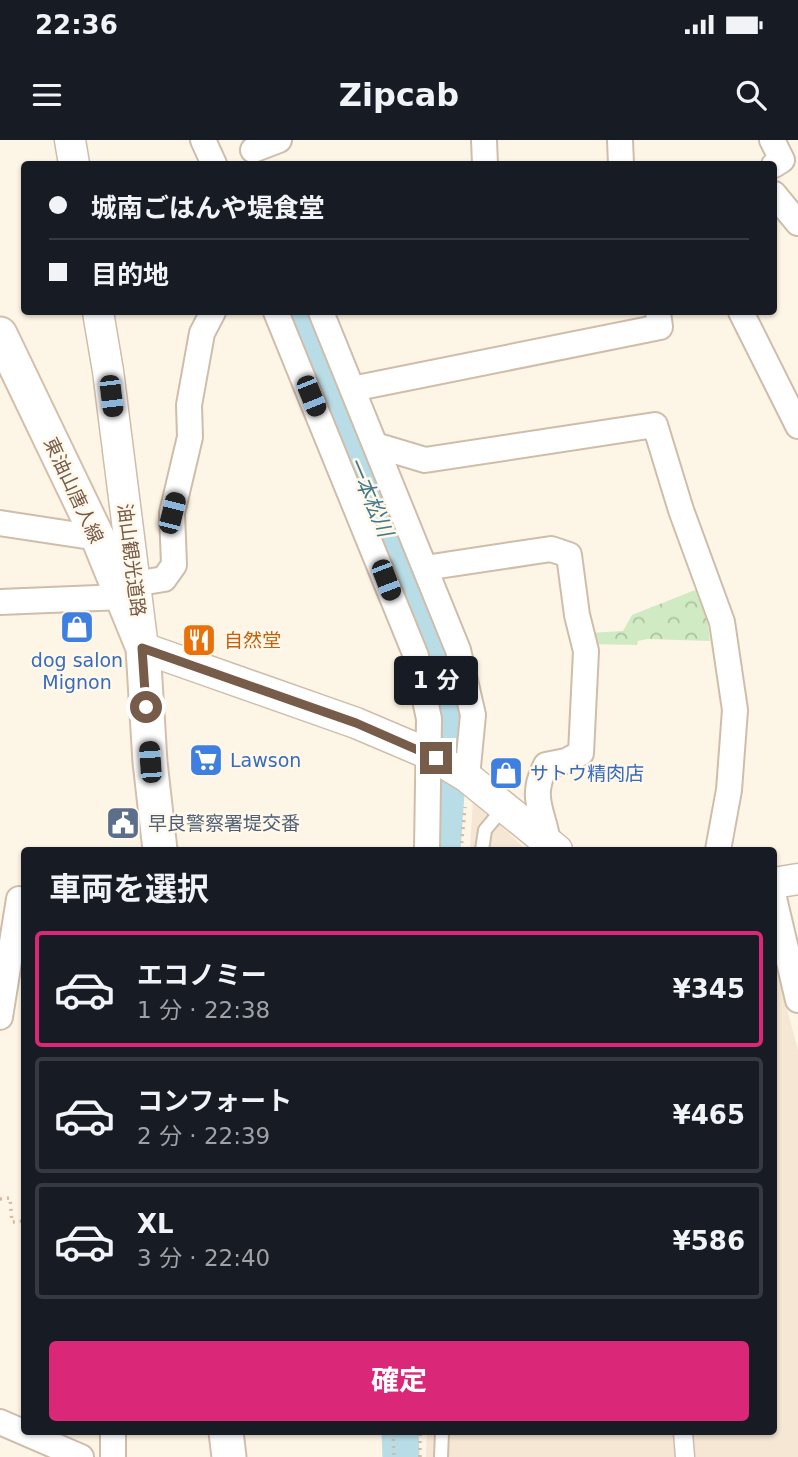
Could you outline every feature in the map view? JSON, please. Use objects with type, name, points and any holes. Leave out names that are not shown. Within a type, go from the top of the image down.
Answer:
[{"type":"main road","name":"東油山唐人線","points":[[0,334],[98,538],[128,590],[142,648]]},
{"type":"main road","points":[[142,648],[150,762],[160,847]]},
{"type":"main road","points":[[226,1435],[229,1457]]},
{"type":"street","points":[[70,140],[74,161]]},
{"type":"street","points":[[203,140],[213,161]]},
{"type":"street","points":[[254,151],[279,140]]},
{"type":"street","points":[[484,140],[485,161]]},
{"type":"street","points":[[620,140],[621,161]]},
{"type":"street","points":[[772,140],[782,159],[777,163]]},
{"type":"street","points":[[777,198],[798,223]]},
{"type":"street","name":"油山観光道路","points":[[98,315],[108,372],[128,590]]},
{"type":"street","points":[[0,602],[128,590],[164,579],[174,565],[172,513],[190,437],[189,405],[202,333],[211,315]]},
{"type":"street","points":[[277,315],[416,656],[429,719],[447,765],[427,847]]},
{"type":"street","points":[[322,315],[458,650],[473,715],[471,748],[447,765]]},
{"type":"street","points":[[352,388],[660,327],[658,315]]},
{"type":"street","points":[[742,315],[798,426]]},
{"type":"street","points":[[375,445],[425,460],[655,425],[681,510],[722,622],[735,710],[729,790],[719,847]]},
{"type":"street","points":[[0,523],[98,538]]},
{"type":"street","points":[[425,568],[551,549],[569,555],[577,615],[586,651],[582,737],[581,753],[566,761],[546,765],[539,778],[537,792],[553,846]]},
{"type":"street","points":[[142,648],[356,723],[447,765],[505,806],[553,846]]},
{"type":"street","points":[[777,882],[798,879]]},
{"type":"street","points":[[9,1002],[19,899]]},
{"type":"street","points":[[777,911],[798,1000]]},
{"type":"street","points":[[0,1422],[21,1431]]},
{"type":"street","points":[[30,1435],[82,1457]]},
{"type":"street","points":[[113,1435],[113,1457]]},
{"type":"street","points":[[683,1435],[685,1457]]},
{"type":"lane","points":[[482,847],[485,830],[505,806]]},
{"type":"lane","points":[[441,1457],[442,1435]]},
{"type":"path","points":[[447,765],[461,847]]},
{"type":"path","points":[[0,1199],[10,1198],[12,1222],[21,1221]]},
{"type":"path","points":[[393,1435],[394,1457]]},
{"type":"path","points":[[420,1435],[420,1457]]},
{"type":"shaded area","points":[[473,800],[523,847],[470,847]]},
{"type":"shaded area","points":[[777,972],[798,1050],[798,1457],[426,1457],[427,1435],[777,1435]]},
{"type":"green space","points":[[695,590],[706,610],[710,641],[647,639],[638,641],[637,645],[589,644],[589,633],[623,631],[632,615]]},
{"type":"waterway","name":"一本松川","points":[[291,315],[447,679],[452,750],[442,847]]},
{"type":"waterway","name":"一本松川","points":[[400,1435],[401,1457]]},
{"type":"place","name":"dog salon Mignon","points":[[77,627]]},
{"type":"place","name":"自然堂","points":[[199,640]]},
{"type":"place","name":"Lawson","points":[[206,760]]},
{"type":"place","name":"サトウ精肉店","points":[[506,773]]},
{"type":"place","name":"早良警察署堤交番","points":[[123,823]]},
{"type":"route","points":[[146,707],[142,648],[356,723],[436,758]]}]
